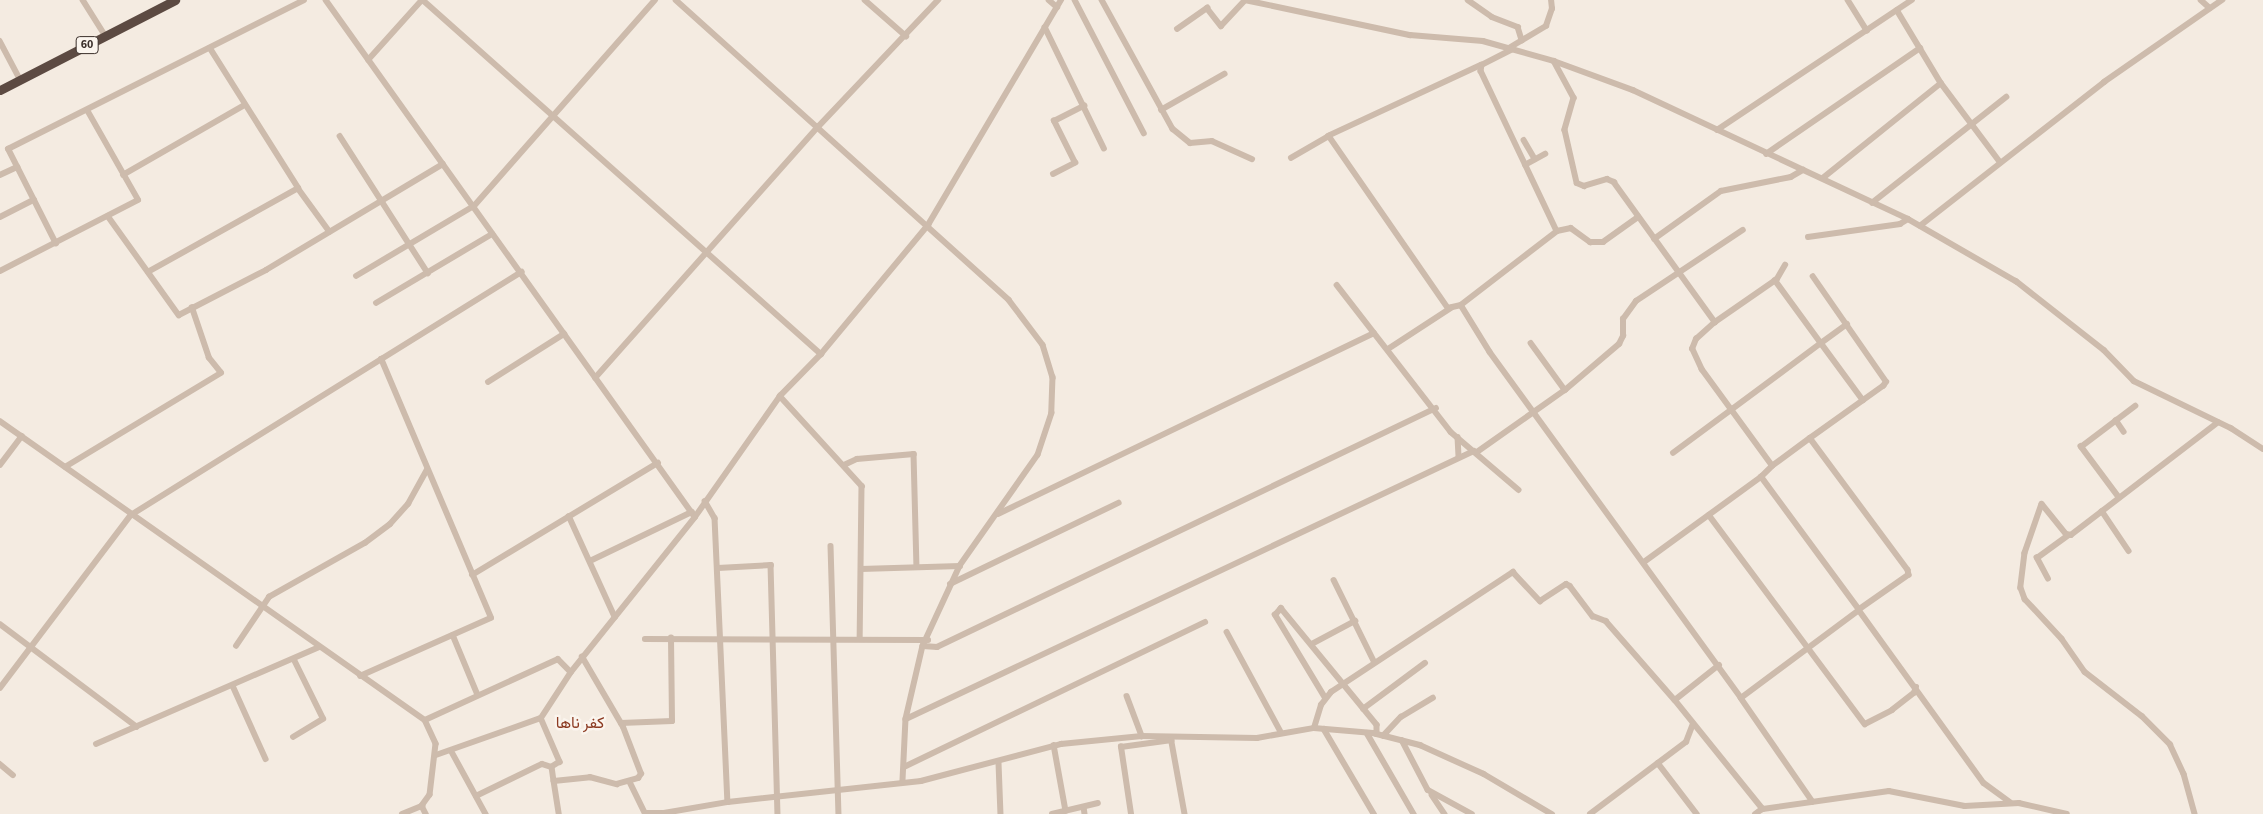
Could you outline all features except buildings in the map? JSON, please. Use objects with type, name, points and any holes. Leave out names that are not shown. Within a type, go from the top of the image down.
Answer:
[{"type":"highway","name":"60","points":[[0,90],[174,0]]},
{"type":"street","points":[[83,0],[105,35]]},
{"type":"street","points":[[56,244],[8,149],[88,112],[304,0]]},
{"type":"street","points":[[326,0],[595,378],[658,463],[693,515]]},
{"type":"street","points":[[368,60],[422,0],[554,115],[820,354]]},
{"type":"street","points":[[356,276],[474,206],[655,0]]},
{"type":"street","points":[[676,0],[928,225],[1009,300],[1043,345],[1053,377],[1052,413],[1038,455],[960,566],[950,584],[926,643],[906,719],[904,782]]},
{"type":"street","points":[[865,0],[906,36]]},
{"type":"street","points":[[595,378],[818,127],[938,0]]},
{"type":"street","points":[[1049,0],[1056,7]]},
{"type":"street","points":[[436,754],[452,752],[541,718],[582,657],[705,501],[780,396],[820,354],[928,225],[1061,0]]},
{"type":"street","points":[[1075,0],[1144,133]]},
{"type":"street","points":[[1102,0],[1173,129],[1190,143],[1212,141],[1252,159]]},
{"type":"street","points":[[1177,29],[1207,8],[1221,26],[1245,0],[1263,2],[1410,35],[1483,41],[1554,61],[1633,90],[1908,219],[2016,281],[2097,344],[2134,380],[2218,422],[2263,449]]},
{"type":"street","points":[[1468,0],[1492,17],[1518,27],[1522,40]]},
{"type":"street","points":[[1291,158],[1329,136],[1482,65],[1512,48],[1546,26],[1552,9],[1550,0]]},
{"type":"street","points":[[1848,0],[1867,30]]},
{"type":"street","points":[[1717,130],[1912,0]]},
{"type":"street","points":[[2201,0],[2210,8]]},
{"type":"street","points":[[1920,226],[2000,162],[2222,0]]},
{"type":"street","points":[[1897,10],[1941,83],[2000,162]]},
{"type":"street","points":[[1045,27],[1104,148]]},
{"type":"street","points":[[0,42],[20,79]]},
{"type":"street","points":[[1766,154],[1920,48]]},
{"type":"street","points":[[210,49],[244,106],[298,188],[330,232]]},
{"type":"street","points":[[1554,61],[1574,98],[1566,130],[1576,183],[1584,186],[1612,180],[1715,322]]},
{"type":"street","points":[[1482,65],[1481,70],[1557,231]]},
{"type":"street","points":[[1161,110],[1224,74]]},
{"type":"street","points":[[1823,178],[1941,83]]},
{"type":"street","points":[[1872,203],[2006,97]]},
{"type":"street","points":[[123,175],[244,106]]},
{"type":"street","points":[[1053,174],[1075,163],[1054,122],[1084,106]]},
{"type":"street","points":[[0,271],[56,244],[138,200],[88,112]]},
{"type":"street","points":[[340,136],[428,272]]},
{"type":"street","points":[[1329,136],[1451,308]]},
{"type":"street","points":[[1524,140],[1535,160]]},
{"type":"street","points":[[1525,165],[1545,154]]},
{"type":"street","points":[[108,216],[179,315],[330,232],[443,164]]},
{"type":"street","points":[[0,175],[17,167]]},
{"type":"street","points":[[1654,239],[1721,191],[1791,177],[1803,170]]},
{"type":"street","points":[[148,272],[298,188]]},
{"type":"street","points":[[0,217],[34,200]]},
{"type":"street","points":[[1388,349],[1451,308],[1461,305],[1557,231],[1570,228],[1590,242],[1603,242],[1638,217]]},
{"type":"street","points":[[1808,237],[1900,224],[1908,219]]},
{"type":"street","points":[[906,719],[1459,457],[1476,452],[1536,412],[1619,344],[1624,336],[1623,319],[1636,301],[1675,274],[1680,275],[1743,230]]},
{"type":"street","points":[[376,303],[492,234]]},
{"type":"street","points":[[1772,466],[1730,410],[1692,354],[1694,342],[1715,322],[1775,280],[1785,265]]},
{"type":"street","points":[[0,688],[131,515],[521,272]]},
{"type":"street","points":[[1644,562],[1761,477],[1772,466],[1863,400],[1887,379],[1813,277]]},
{"type":"street","points":[[1775,280],[1863,400]]},
{"type":"street","points":[[1337,284],[1458,437],[1519,490]]},
{"type":"street","points":[[1461,305],[1718,665],[1813,802]]},
{"type":"street","points":[[65,467],[221,374],[209,358],[192,308]]},
{"type":"street","points":[[1673,453],[1847,324]]},
{"type":"street","points":[[996,515],[1374,333]]},
{"type":"street","points":[[488,382],[564,334]]},
{"type":"street","points":[[1531,343],[1565,390]]},
{"type":"street","points":[[360,676],[491,618],[381,359]]},
{"type":"street","points":[[780,396],[862,486],[860,639]]},
{"type":"street","points":[[2119,498],[2081,447],[2135,406]]},
{"type":"street","points":[[645,639],[860,639],[926,643],[937,647],[1436,408]]},
{"type":"street","points":[[2116,420],[2124,432]]},
{"type":"street","points":[[0,421],[131,515],[425,720],[434,732],[436,754],[430,795],[422,806],[402,814]]},
{"type":"street","points":[[2048,579],[2037,558],[2102,512],[2218,422]]},
{"type":"street","points":[[0,466],[22,436]]},
{"type":"street","points":[[1458,437],[1459,457]]},
{"type":"street","points":[[1741,698],[1808,647],[1909,575],[1908,570],[1810,438]]},
{"type":"street","points":[[844,465],[858,459],[914,454],[917,566]]},
{"type":"street","points":[[472,575],[658,463]]},
{"type":"street","points":[[236,646],[269,598],[366,542],[390,524],[408,504],[427,470]]},
{"type":"street","points":[[1761,477],[1916,687],[1984,783],[2010,802]]},
{"type":"street","points":[[705,501],[715,518],[723,639],[728,802]]},
{"type":"street","points":[[950,584],[1118,503]]},
{"type":"street","points":[[2069,534],[2042,504],[2026,553],[2022,588],[2025,599],[2062,639],[2085,672],[2142,716],[2170,744],[2184,774],[2195,814]]},
{"type":"street","points":[[2102,512],[2129,551]]},
{"type":"street","points":[[590,561],[693,515]]},
{"type":"street","points":[[1709,515],[1865,724],[1898,706],[1916,687]]},
{"type":"street","points":[[569,516],[615,617]]},
{"type":"street","points":[[831,546],[839,814]]},
{"type":"street","points":[[718,568],[771,565],[778,814]]},
{"type":"street","points":[[861,569],[960,566]]},
{"type":"street","points":[[1314,728],[1325,698],[1342,684],[1374,661],[1513,572],[1540,601],[1566,584],[1570,586],[1593,616],[1606,620],[1675,700],[1763,809]]},
{"type":"street","points":[[1334,580],[1374,661]]},
{"type":"street","points":[[1325,698],[1275,612],[1285,609],[1342,684],[1378,726],[1380,735]]},
{"type":"street","points":[[904,767],[1205,622]]},
{"type":"street","points":[[1312,644],[1355,622]]},
{"type":"street","points":[[0,624],[137,727]]},
{"type":"street","points":[[1227,632],[1281,732]]},
{"type":"street","points":[[453,635],[478,695]]},
{"type":"street","points":[[621,723],[672,721],[671,638]]},
{"type":"street","points":[[96,744],[294,660],[319,647]]},
{"type":"street","points":[[554,781],[590,776],[617,784],[630,782],[641,774],[621,723],[582,657]]},
{"type":"street","points":[[425,720],[558,659],[571,672]]},
{"type":"street","points":[[293,737],[323,719],[294,660]]},
{"type":"street","points":[[1363,709],[1425,662]]},
{"type":"street","points":[[1675,700],[1718,665]]},
{"type":"street","points":[[233,686],[266,759]]},
{"type":"street","points":[[1127,696],[1142,736]]},
{"type":"street","points":[[1380,735],[1401,717],[1433,698]]},
{"type":"street","points":[[476,796],[542,764],[552,767],[560,762],[541,718]]},
{"type":"street","points":[[1590,814],[1686,742],[1693,724]]},
{"type":"street","points":[[630,782],[641,809],[655,814],[694,811],[728,802],[904,782],[998,763],[1054,745],[1142,736],[1249,738],[1314,728],[1367,733],[1402,740],[1484,774],[1552,814]]},
{"type":"street","points":[[1324,729],[1374,814]]},
{"type":"street","points":[[1367,733],[1414,814]]},
{"type":"street","points":[[1131,814],[1121,747],[1171,738]]},
{"type":"street","points":[[1171,738],[1185,814]]},
{"type":"street","points":[[1402,740],[1428,790],[1445,814]]},
{"type":"street","points":[[1054,745],[1066,811]]},
{"type":"street","points":[[452,752],[486,814]]},
{"type":"street","points":[[998,763],[1001,814]]},
{"type":"street","points":[[1658,763],[1697,814]]},
{"type":"street","points":[[0,764],[13,775]]},
{"type":"street","points":[[552,767],[558,814]]},
{"type":"street","points":[[1428,790],[1472,814]]},
{"type":"street","points":[[1756,814],[1763,809],[1889,791],[1965,806],[2010,802],[2067,814]]},
{"type":"street","points":[[1052,814],[1098,803]]},
{"type":"street","points":[[422,806],[426,814]]},
{"type":"street","points":[[1084,806],[1085,814]]},
{"type":"district","name":"كفر ناها","points":[[580,723]]}]
